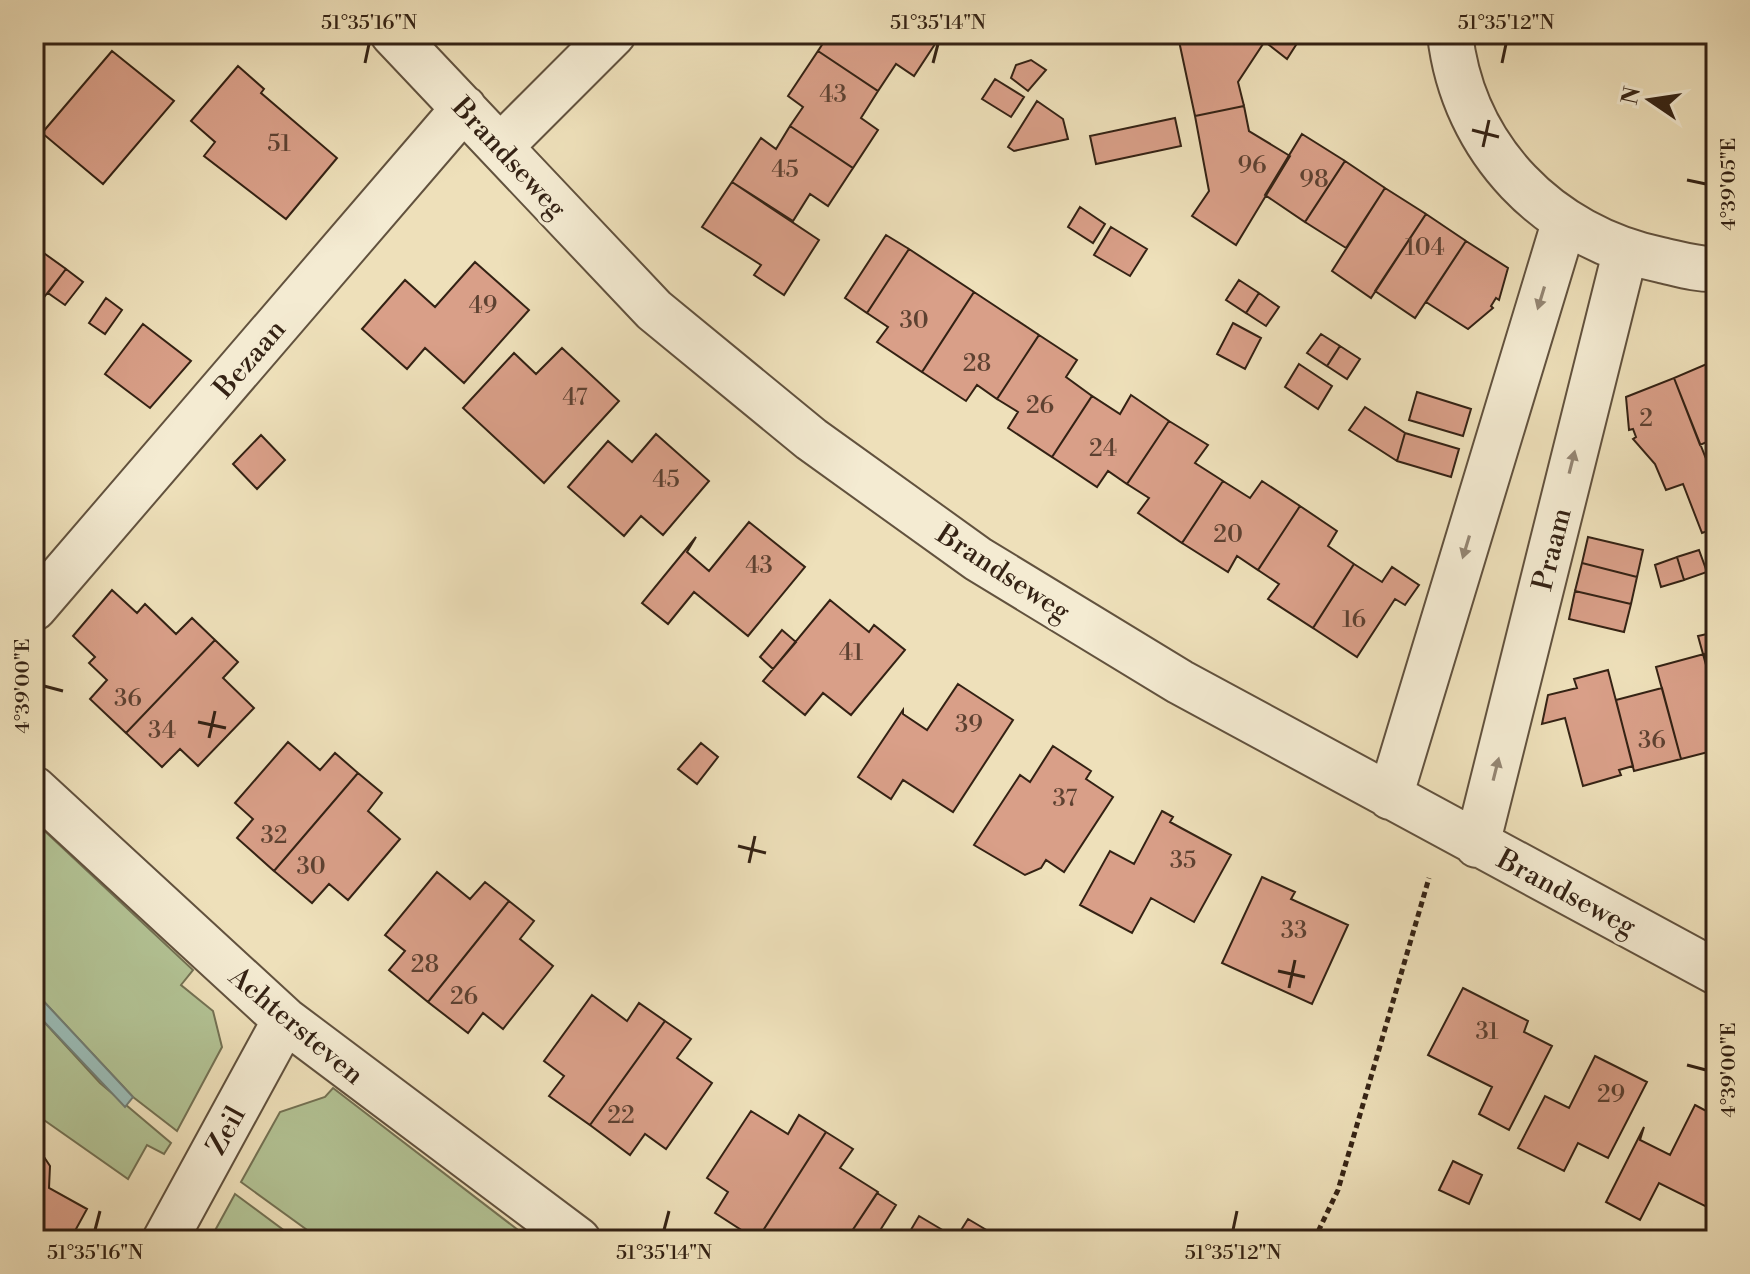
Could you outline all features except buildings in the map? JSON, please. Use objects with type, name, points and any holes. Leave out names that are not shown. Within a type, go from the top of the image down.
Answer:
[{"type":"street","name":"Brandseweg","points":[[393,34],[654,310],[811,439],[978,559],[1180,682],[1716,972]]},
{"type":"street","points":[[501,146],[613,34]]},
{"type":"street","points":[[1450,34],[1453,65],[1481,134],[1510,175],[1564,223],[1625,253],[1716,269]]},
{"type":"street","name":"Bezaan","points":[[34,608],[464,108]]},
{"type":"street","points":[[1390,797],[1564,223]]},
{"type":"street","name":"Praam","points":[[1460,836],[1625,253]]},
{"type":"street","name":"Achtersteven","points":[[34,789],[285,1020],[578,1240]]},
{"type":"street","name":"Zeil","points":[[165,1240],[285,1020]]},
{"type":"path","points":[[1314,1240],[1338,1190],[1460,836]]},
{"type":"green space","points":[[34,821],[193,970],[181,985],[213,1011],[222,1047],[177,1131],[133,1097],[34,991]]},
{"type":"green space","points":[[34,1011],[100,1083],[171,1143],[164,1154],[147,1145],[128,1179],[34,1113]]},
{"type":"green space","points":[[333,1088],[531,1240],[321,1240],[241,1182],[280,1112],[325,1097]]},
{"type":"green space","points":[[235,1194],[297,1240],[218,1240],[212,1236]]},
{"type":"water","points":[[34,991],[133,1097],[125,1107],[34,1011]]}]
